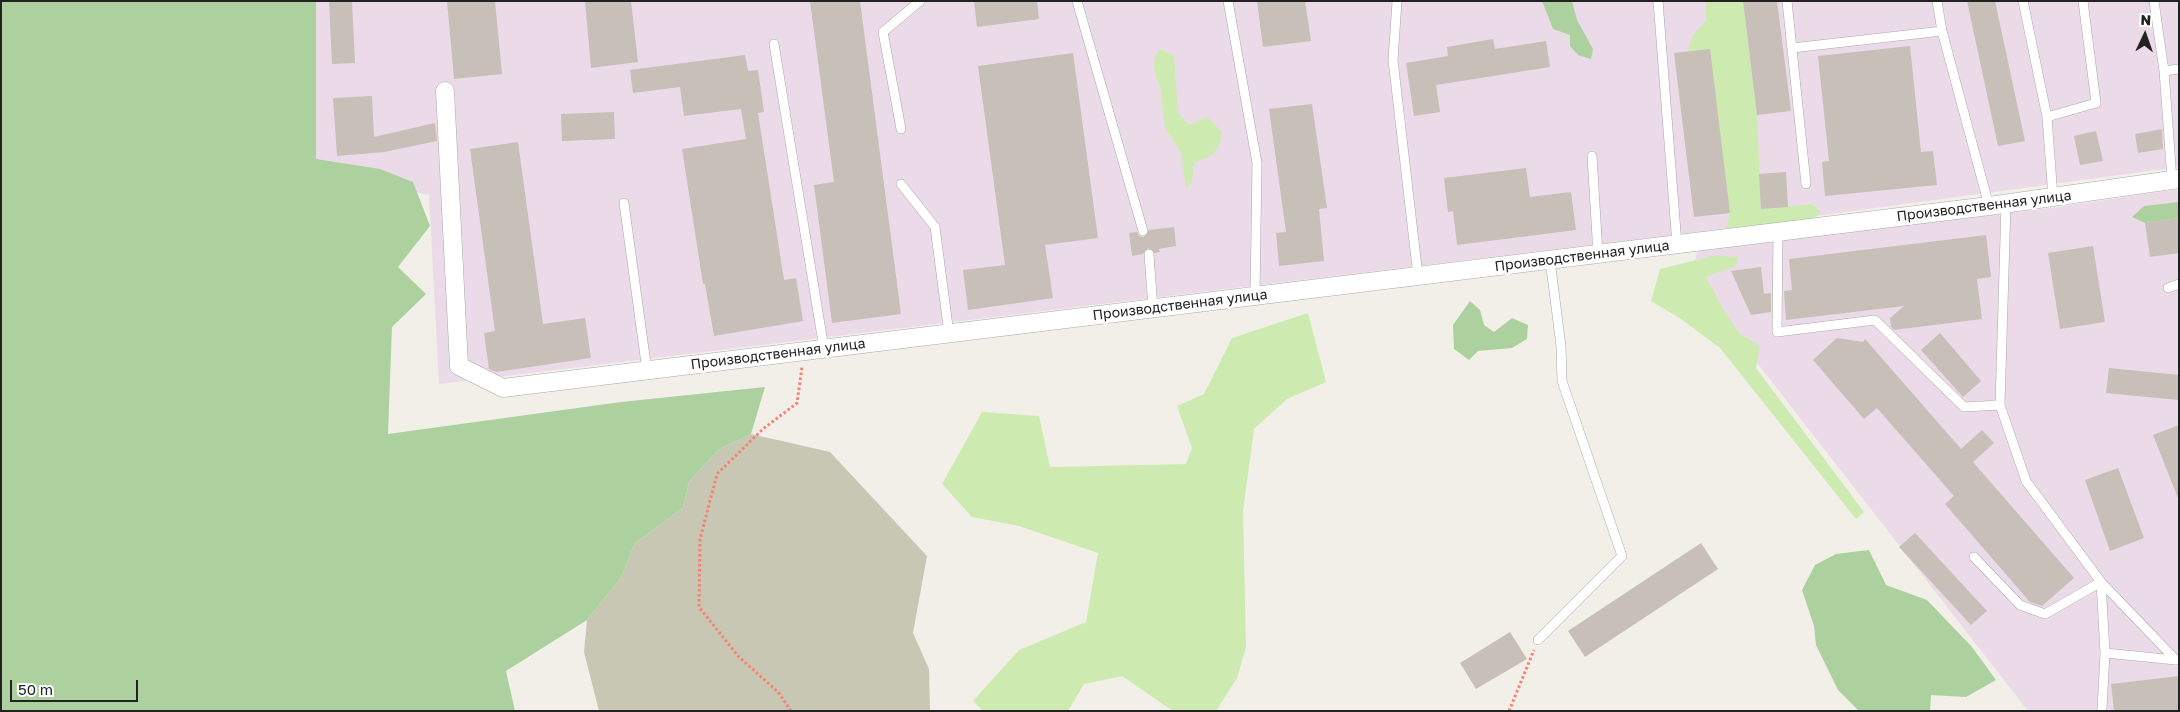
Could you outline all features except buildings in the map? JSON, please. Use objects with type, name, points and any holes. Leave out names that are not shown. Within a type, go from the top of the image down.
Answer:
[{"type":"street","name":"Производственная улица","points":[[445,92],[459,366],[503,388],[1998,205],[2175,180]]},
{"type":"lane","points":[[901,129],[883,32],[920,1]]},
{"type":"lane","points":[[1076,1],[1143,231]]},
{"type":"lane","points":[[1228,1],[1257,163],[1255,296]]},
{"type":"lane","points":[[1397,1],[1394,60],[1418,276]]},
{"type":"lane","points":[[1658,1],[1677,244]]},
{"type":"lane","points":[[1787,1],[1806,184]]},
{"type":"lane","points":[[1937,1],[1942,31],[1998,205],[2000,405],[2026,481],[2100,582],[2176,660],[2105,652]]},
{"type":"lane","points":[[2023,1],[2047,117],[2053,197]]},
{"type":"lane","points":[[2047,117],[2096,104],[2084,1]]},
{"type":"lane","points":[[2154,1],[2164,71],[2175,180]]},
{"type":"lane","points":[[1792,48],[1942,31]]},
{"type":"lane","points":[[774,44],[824,349]]},
{"type":"lane","points":[[2164,71],[2179,69]]},
{"type":"lane","points":[[1592,156],[1598,254]]},
{"type":"lane","points":[[901,184],[935,227],[949,334]]},
{"type":"lane","points":[[624,203],[647,371]]},
{"type":"lane","points":[[1778,232],[1777,332],[1875,320],[1964,407],[2000,405]]},
{"type":"lane","points":[[1149,254],[1153,309]]},
{"type":"lane","points":[[1538,640],[1622,556],[1562,381],[1562,346],[1550,260]]},
{"type":"lane","points":[[2168,288],[2179,284]]},
{"type":"lane","points":[[1974,557],[2020,605],[2046,614],[2100,582]]},
{"type":"lane","points":[[2100,582],[2105,652],[2102,709]]},
{"type":"path","points":[[791,711],[778,692],[738,656],[700,607],[700,539],[718,474],[763,429],[797,403],[804,351]]},
{"type":"path","points":[[1509,711],[1538,640]]},
{"type":"shaded area","points":[[297,1],[2179,1],[2179,167],[1690,233],[439,384],[429,195],[304,165]]},
{"type":"shaded area","points":[[2179,189],[2179,711],[2028,711],[1691,278],[1698,249],[2050,208]]},
{"type":"shaded area","points":[[751,434],[830,452],[927,556],[913,633],[929,669],[930,711],[599,711],[584,652],[587,620],[621,578],[635,543],[683,508],[689,482],[718,450]]},
{"type":"green space","points":[[1,1],[316,1],[316,159],[380,169],[413,182],[430,226],[398,267],[426,294],[392,327],[388,434],[621,402],[765,387],[751,434],[718,450],[689,482],[683,508],[635,543],[621,578],[587,620],[506,671],[515,711],[1,711]]},
{"type":"green space","points":[[1542,1],[1572,1],[1577,20],[1593,49],[1591,59],[1578,55],[1570,46],[1570,35],[1553,29]]},
{"type":"green space","points":[[1706,1],[1743,1],[1757,115],[1761,209],[1813,204],[1821,213],[1808,222],[1726,228],[1730,213],[1687,52],[1693,35],[1706,21]]},
{"type":"green space","points":[[1160,49],[1174,55],[1178,113],[1189,125],[1207,117],[1222,132],[1219,145],[1214,153],[1194,163],[1192,182],[1186,189],[1181,153],[1165,128],[1160,88],[1154,69],[1155,57]]},
{"type":"green space","points":[[2179,202],[2179,218],[2145,223],[2132,217],[2144,206]]},
{"type":"green space","points":[[1717,255],[1738,257],[1736,266],[1706,277],[1739,333],[1760,346],[1756,368],[1864,512],[1856,519],[1720,348],[1681,319],[1651,301],[1660,269]]},
{"type":"green space","points":[[1470,301],[1480,310],[1484,325],[1494,332],[1512,318],[1528,325],[1527,339],[1512,348],[1478,351],[1469,360],[1454,349],[1453,325]]},
{"type":"green space","points":[[1308,313],[1326,382],[1287,399],[1254,429],[1243,511],[1246,647],[1237,678],[1216,711],[1173,711],[1122,676],[1084,684],[1068,711],[983,711],[973,701],[1019,650],[1086,622],[1098,553],[1019,526],[972,517],[942,484],[982,412],[1039,416],[1050,467],[1186,464],[1192,448],[1177,406],[1204,394],[1232,338]]},
{"type":"green space","points":[[1869,550],[1886,585],[1927,600],[1972,647],[1996,680],[1966,697],[1931,695],[1930,711],[1859,711],[1838,690],[1816,645],[1814,626],[1802,590],[1815,565],[1836,554]]}]
